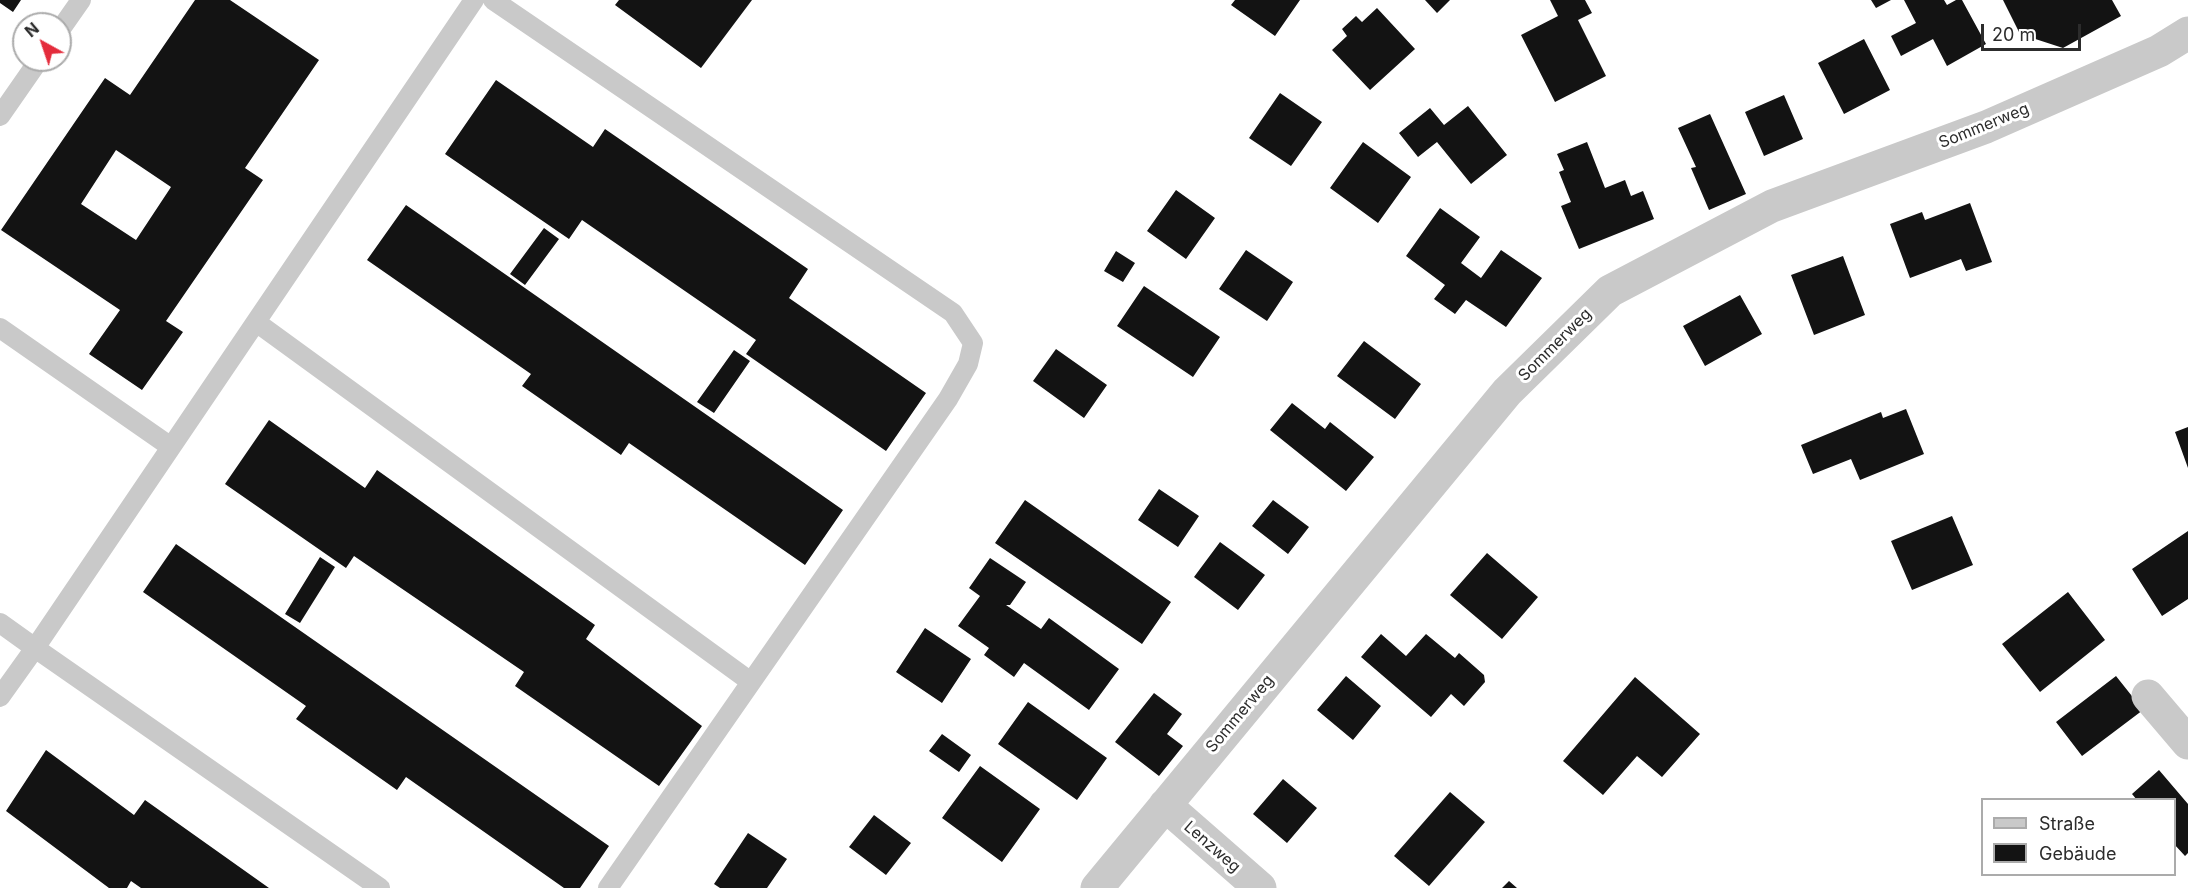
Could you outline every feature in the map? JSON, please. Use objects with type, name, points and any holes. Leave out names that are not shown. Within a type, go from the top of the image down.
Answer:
[{"type":"street","name":"Sommerweg","points":[[1096,888],[1508,392],[1610,291],[1772,206],[1986,127],[2159,51],[2188,33]]},
{"type":"street","points":[[2148,696],[2188,742]]},
{"type":"street","name":"Lenzweg","points":[[1165,805],[1260,888]]},
{"type":"lane","points":[[72,13],[81,0]]},
{"type":"lane","points":[[0,697],[474,0]]},
{"type":"lane","points":[[493,0],[953,314],[973,343],[968,364],[948,399],[608,888]]},
{"type":"lane","points":[[0,116],[31,72]]},
{"type":"lane","points":[[256,322],[752,682]]},
{"type":"lane","points":[[0,328],[171,447]]},
{"type":"lane","points":[[0,622],[380,888]]},
{"type":"building","points":[[0,0],[21,0],[13,12],[0,3]]},
{"type":"building","points":[[195,0],[230,0],[319,60],[245,168],[263,180],[166,321],[183,332],[142,390],[89,354],[120,310],[1,230],[105,78],[130,95]],"holes":[[[116,150],[171,187],[136,240],[81,204]]]},
{"type":"building","points":[[619,0],[752,0],[701,68],[615,5]]},
{"type":"building","points":[[1235,0],[1300,0],[1275,36],[1231,5]]},
{"type":"building","points":[[1425,0],[1450,0],[1437,13]]},
{"type":"building","points":[[1550,0],[1585,0],[1592,13],[1578,20],[1606,76],[1555,102],[1521,35],[1558,16]]},
{"type":"building","points":[[1871,0],[1891,0],[1876,8]]},
{"type":"building","points":[[1904,0],[1944,0],[1947,5],[1956,0],[1962,0],[1986,44],[1947,66],[1933,39],[1901,56],[1891,36],[1916,23]]},
{"type":"building","points":[[2003,0],[2112,0],[2121,16],[2063,48],[2020,34]]},
{"type":"building","points":[[1377,8],[1415,49],[1370,90],[1332,50],[1347,36],[1342,29],[1356,16],[1362,22]]},
{"type":"building","points":[[1864,39],[1890,90],[1844,114],[1818,63]]},
{"type":"building","points":[[496,80],[593,147],[605,129],[808,269],[789,298],[926,393],[886,451],[746,354],[756,340],[582,220],[569,239],[445,154]]},
{"type":"building","points":[[1280,93],[1322,122],[1291,166],[1249,138]]},
{"type":"building","points":[[1784,95],[1803,139],[1764,156],[1745,112]]},
{"type":"building","points":[[1468,106],[1507,155],[1471,184],[1437,142],[1418,157],[1399,133],[1430,108],[1444,125]]},
{"type":"building","points":[[1710,114],[1746,194],[1709,210],[1691,168],[1696,167],[1678,128]]},
{"type":"building","points":[[1363,142],[1411,177],[1378,223],[1330,188]]},
{"type":"building","points":[[1587,142],[1605,188],[1625,180],[1631,196],[1643,191],[1654,219],[1579,249],[1561,206],[1571,202],[1559,172],[1564,170],[1557,154]]},
{"type":"building","points":[[1176,190],[1215,218],[1186,259],[1147,231]]},
{"type":"building","points":[[1970,203],[1992,262],[1966,271],[1961,259],[1910,278],[1890,224],[1922,212],[1925,220]]},
{"type":"building","points":[[406,205],[843,510],[805,565],[629,443],[621,455],[522,386],[531,374],[367,260]]},
{"type":"building","points":[[1440,208],[1480,237],[1461,263],[1481,278],[1501,250],[1542,278],[1506,327],[1466,300],[1455,314],[1434,299],[1445,285],[1406,256]]},
{"type":"building","points":[[544,228],[559,239],[525,285],[510,274]]},
{"type":"building","points":[[1246,250],[1293,282],[1267,321],[1219,289]]},
{"type":"building","points":[[1116,251],[1135,263],[1123,282],[1104,271]]},
{"type":"building","points":[[1843,256],[1865,315],[1814,335],[1791,275]]},
{"type":"building","points":[[1144,286],[1220,337],[1193,377],[1117,326]]},
{"type":"building","points":[[1740,295],[1762,334],[1705,366],[1683,326]]},
{"type":"building","points":[[1364,341],[1421,384],[1395,419],[1337,376]]},
{"type":"building","points":[[1056,349],[1107,385],[1084,418],[1033,381]]},
{"type":"building","points":[[734,350],[750,361],[714,413],[697,402]]},
{"type":"building","points":[[1292,403],[1325,429],[1330,422],[1374,457],[1346,491],[1270,430]]},
{"type":"building","points":[[1906,409],[1924,454],[1860,480],[1851,459],[1813,474],[1801,445],[1881,412],[1883,418]]},
{"type":"building","points":[[269,420],[365,488],[377,470],[595,625],[586,639],[702,726],[659,786],[515,686],[524,672],[354,556],[346,568],[225,484]]},
{"type":"building","points":[[2188,427],[2188,468],[2175,432]]},
{"type":"building","points":[[1159,489],[1199,516],[1178,547],[1138,520]]},
{"type":"building","points":[[1025,500],[1171,602],[1142,644],[995,543]]},
{"type":"building","points":[[1273,500],[1309,527],[1288,554],[1252,526]]},
{"type":"building","points":[[1952,516],[1973,565],[1912,590],[1891,541]]},
{"type":"building","points":[[2188,531],[2188,599],[2162,616],[2132,569]]},
{"type":"building","points":[[1220,542],[1265,575],[1238,610],[1194,577]]},
{"type":"building","points":[[176,544],[609,846],[580,888],[564,888],[406,777],[397,790],[296,719],[306,706],[143,592]]},
{"type":"building","points":[[1487,553],[1538,597],[1502,639],[1450,595]]},
{"type":"building","points":[[320,557],[335,567],[300,623],[285,614]]},
{"type":"building","points":[[990,558],[1026,582],[1010,605],[1006,605],[1041,629],[1049,618],[1119,669],[1089,710],[1024,663],[1014,677],[984,655],[989,648],[958,626],[980,596],[969,588]]},
{"type":"building","points":[[2068,592],[2105,640],[2040,692],[2002,644]]},
{"type":"building","points":[[925,628],[971,659],[942,703],[896,672]]},
{"type":"building","points":[[1381,634],[1406,656],[1426,634],[1455,658],[1459,653],[1484,675],[1485,682],[1464,706],[1451,694],[1431,717],[1361,657]]},
{"type":"building","points":[[1346,676],[1381,706],[1353,740],[1317,710]]},
{"type":"building","points":[[2116,676],[2143,710],[2082,756],[2056,722]]},
{"type":"building","points":[[1635,677],[1700,734],[1662,777],[1637,756],[1603,795],[1563,761]]},
{"type":"building","points":[[1154,693],[1182,714],[1167,734],[1183,746],[1159,776],[1115,742]]},
{"type":"building","points":[[1028,702],[1107,758],[1077,800],[998,744]]},
{"type":"building","points":[[942,734],[971,755],[959,772],[929,751]]},
{"type":"building","points":[[46,750],[134,815],[145,800],[269,888],[141,888],[131,881],[127,888],[109,888],[6,811]]},
{"type":"building","points":[[980,766],[1040,809],[1002,862],[942,818]]},
{"type":"building","points":[[2159,770],[2188,804],[2188,853],[2185,856],[2176,846],[2176,798],[2135,798],[2132,794]]},
{"type":"building","points":[[1283,779],[1317,808],[1287,843],[1253,814]]},
{"type":"building","points":[[1450,792],[1485,822],[1429,886],[1394,856]]},
{"type":"building","points":[[874,815],[911,843],[886,875],[849,847]]},
{"type":"building","points":[[748,833],[787,859],[767,888],[720,888],[714,884]]},
{"type":"building","points":[[1509,881],[1517,888],[1502,888]]}]
